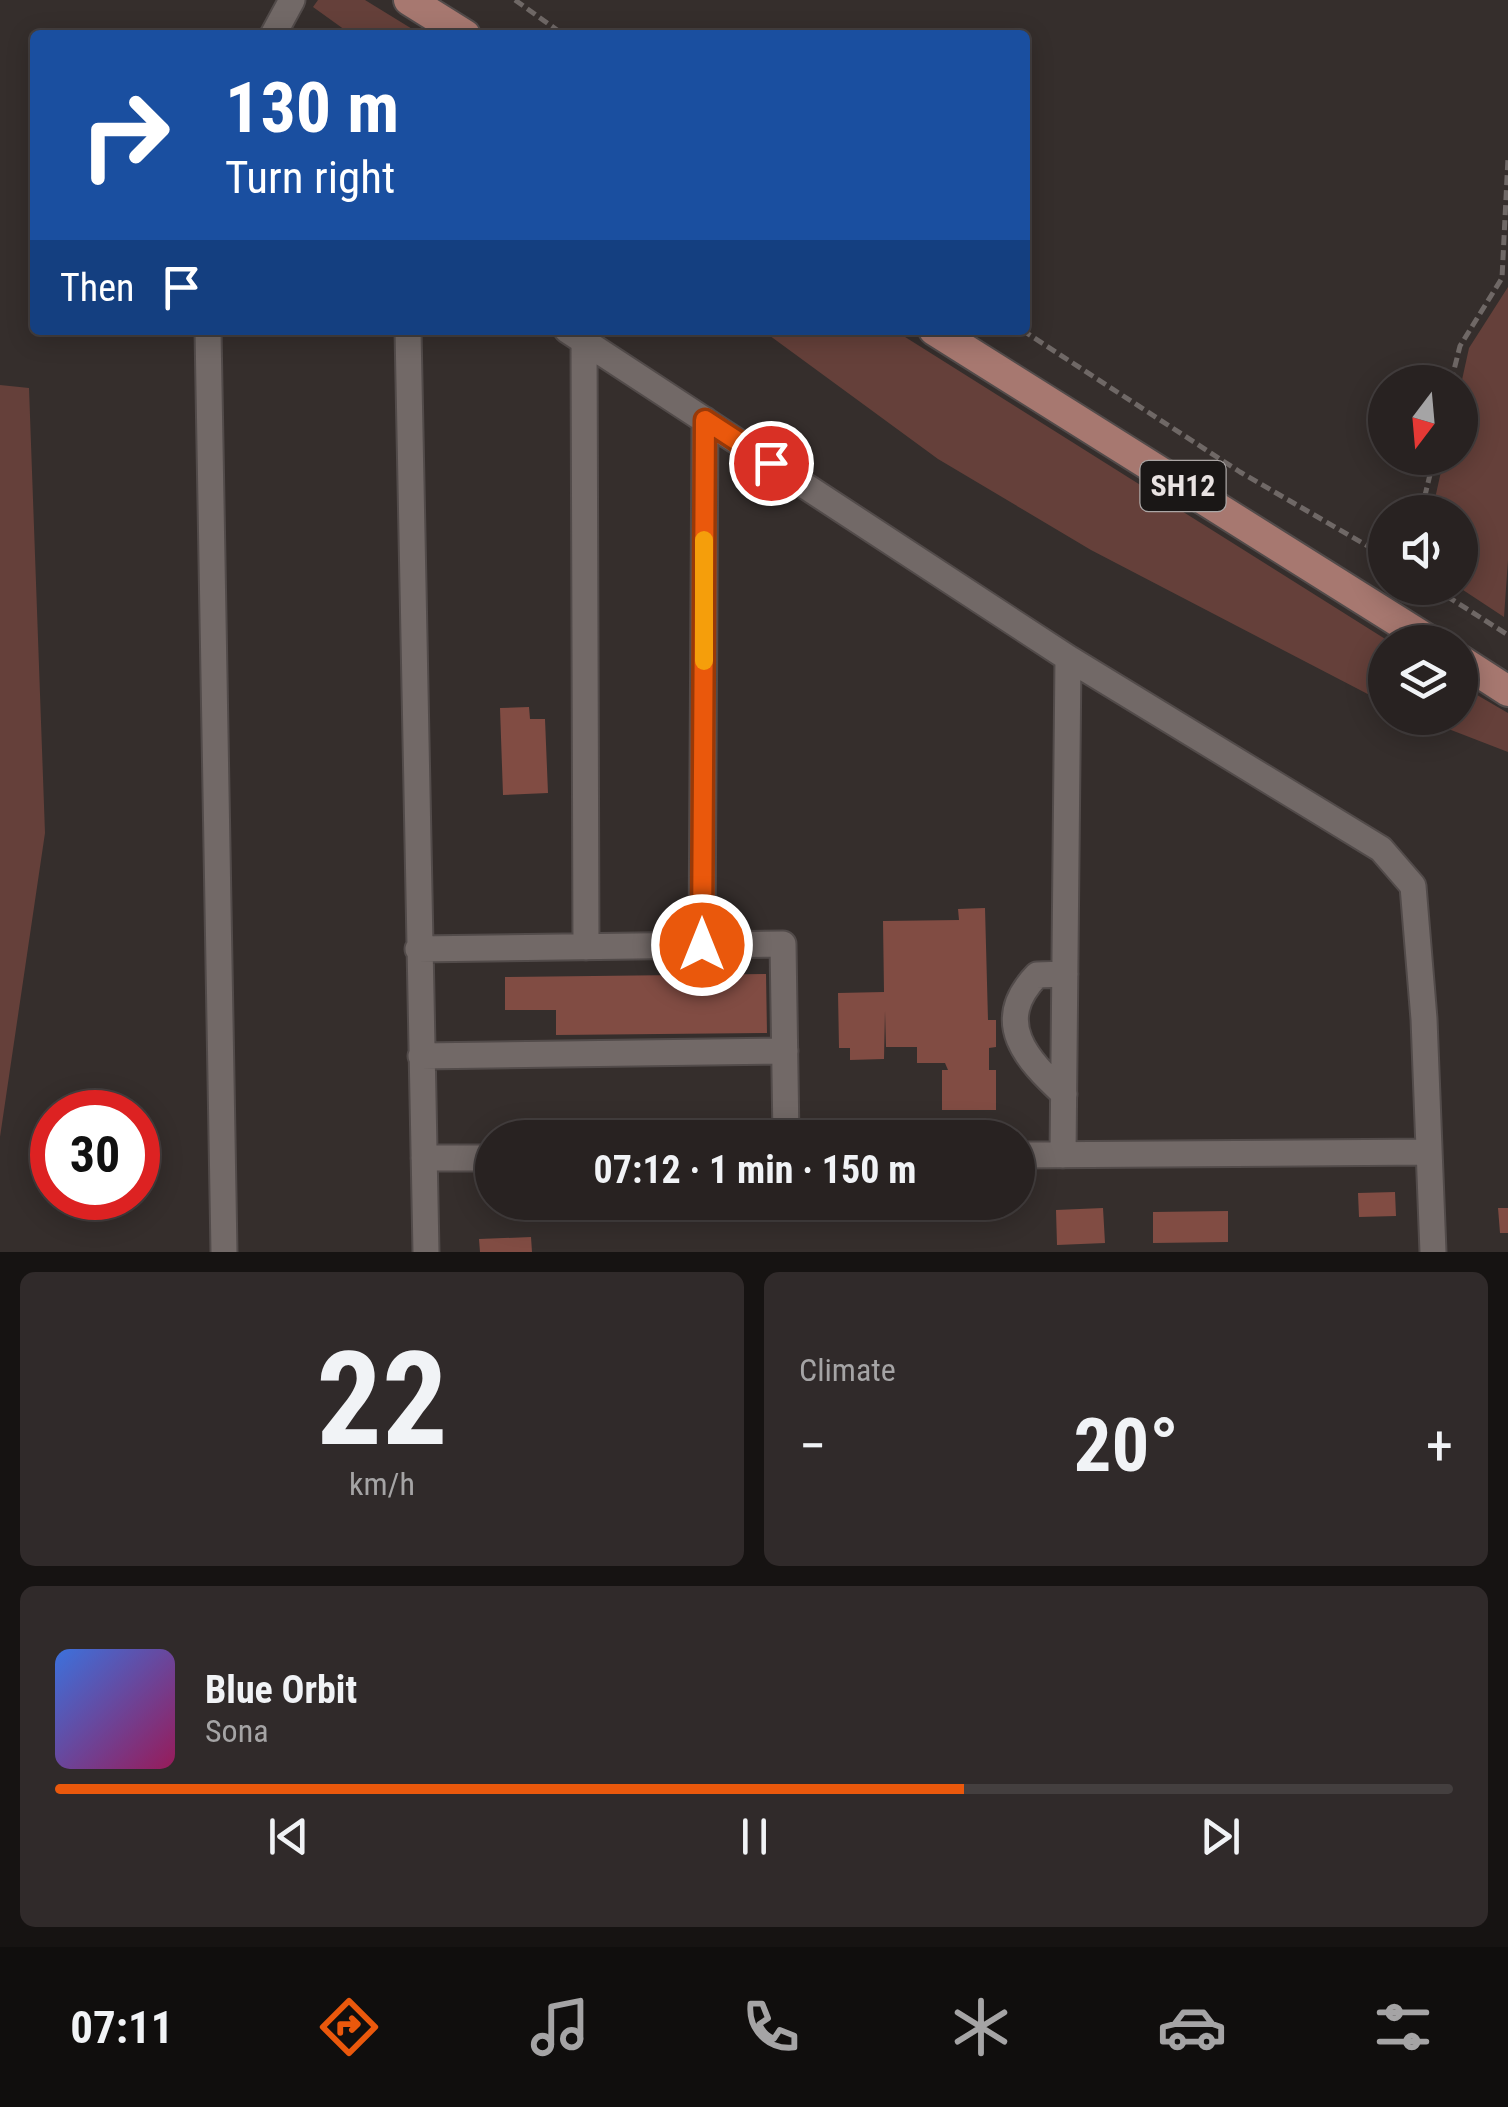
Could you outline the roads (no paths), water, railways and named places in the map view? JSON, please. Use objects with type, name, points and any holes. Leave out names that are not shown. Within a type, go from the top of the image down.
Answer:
[{"type":"main road","points":[[410,0],[457,30]]},
{"type":"main road","name":"SH12","points":[[942,335],[1405,625]]},
{"type":"main road","points":[[1478,671],[1508,690]]},
{"type":"street","points":[[276,30],[292,0]]},
{"type":"street","points":[[208,335],[224,1252]]},
{"type":"street","points":[[408,335],[426,1252]]},
{"type":"street","points":[[575,335],[586,947]]},
{"type":"street","points":[[575,335],[1068,658],[1381,849],[1412,886],[1424,1019],[1433,1252]]},
{"type":"street","points":[[702,945],[705,420]]},
{"type":"street","points":[[1064,1155],[1068,658]]},
{"type":"street","points":[[418,948],[783,944],[786,1120]]},
{"type":"street","points":[[1064,1094],[1028,1061],[1018,1038],[1018,1016],[1023,990],[1037,975],[1065,974]]},
{"type":"street","points":[[421,1056],[784,1051]]},
{"type":"street","points":[[1035,1155],[1429,1152]]},
{"type":"street","points":[[424,1158],[475,1158]]}]
